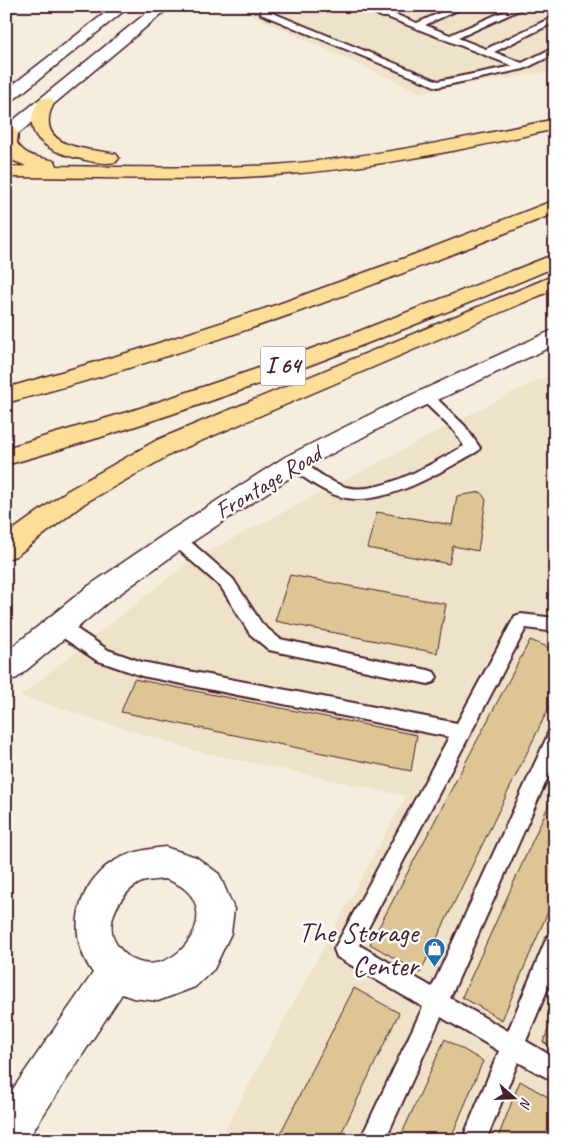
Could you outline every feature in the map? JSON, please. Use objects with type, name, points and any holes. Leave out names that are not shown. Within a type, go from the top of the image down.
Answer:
[{"type":"highway","points":[[46,103],[40,114],[39,124],[42,134],[60,147],[75,153],[95,157],[251,163],[286,168]]},
{"type":"highway","points":[[6,172],[234,172],[345,163],[410,154],[555,124]]},
{"type":"highway","points":[[8,134],[8,143],[12,150],[26,161],[43,165],[73,166],[95,171]]},
{"type":"highway","name":"I 64","points":[[6,396],[98,370],[343,288],[555,206]]},
{"type":"highway","name":"I 64","points":[[6,457],[162,409],[319,353],[449,304],[555,260]]},
{"type":"highway","points":[[6,549],[76,497],[166,446],[555,281]]},
{"type":"main road","points":[[6,98],[123,6]]},
{"type":"main road","points":[[8,134],[18,118],[58,78],[130,19],[134,12],[134,6]]},
{"type":"main road","points":[[8,134],[164,6]]},
{"type":"main road","points":[[92,8],[97,16],[96,27]]},
{"type":"main road","name":"Frontage Road","points":[[6,669],[97,594],[177,539],[294,463],[555,336]]},
{"type":"main road","points":[[6,1135],[116,972]]},
{"type":"lane","points":[[265,6],[264,12],[437,84],[555,61]]},
{"type":"lane","points":[[366,6],[521,67],[555,50]]},
{"type":"lane","points":[[385,15],[405,6]]},
{"type":"lane","points":[[416,26],[463,6]]},
{"type":"lane","points":[[449,39],[524,6]]},
{"type":"lane","points":[[485,53],[555,19]]},
{"type":"lane","points":[[294,463],[322,482],[345,492],[356,494],[379,491],[416,478],[473,448],[460,429],[427,397]]},
{"type":"lane","points":[[177,539],[227,583],[256,629],[275,645],[428,677]]},
{"type":"lane","points":[[555,625],[521,621],[345,949],[555,1070]]},
{"type":"lane","points":[[59,626],[102,655],[142,669],[462,732]]},
{"type":"lane","points":[[372,1140],[437,1002],[555,740]]},
{"type":"lane","points":[[474,1140],[555,944]]},
{"type":"shaded area","points":[[243,6],[555,6],[555,71],[419,92],[240,10]]},
{"type":"shaded area","name":"The Storage Center","points":[[555,373],[555,1140],[219,1140],[406,796],[193,750],[20,696],[188,562],[517,390]]},
{"type":"building","points":[[481,492],[486,500],[478,551],[453,546],[449,564],[367,548],[377,512],[452,525],[457,496]]},
{"type":"building","points":[[290,575],[446,604],[437,653],[275,621]]},
{"type":"building","points":[[530,640],[555,650],[555,695],[420,973],[370,944]]},
{"type":"building","points":[[134,679],[417,735],[411,771],[121,712]]},
{"type":"building","points":[[555,791],[555,895],[502,1020],[462,997]]},
{"type":"building","points":[[354,988],[399,1013],[338,1140],[277,1140]]},
{"type":"building","points":[[555,1013],[555,1049],[543,1042]]},
{"type":"building","points":[[445,1039],[483,1061],[450,1140],[399,1140]]},
{"type":"building","points":[[520,1081],[555,1101],[555,1140],[497,1140]]},
{"type":"place","name":"The Storage Center","points":[[434,968]]}]
